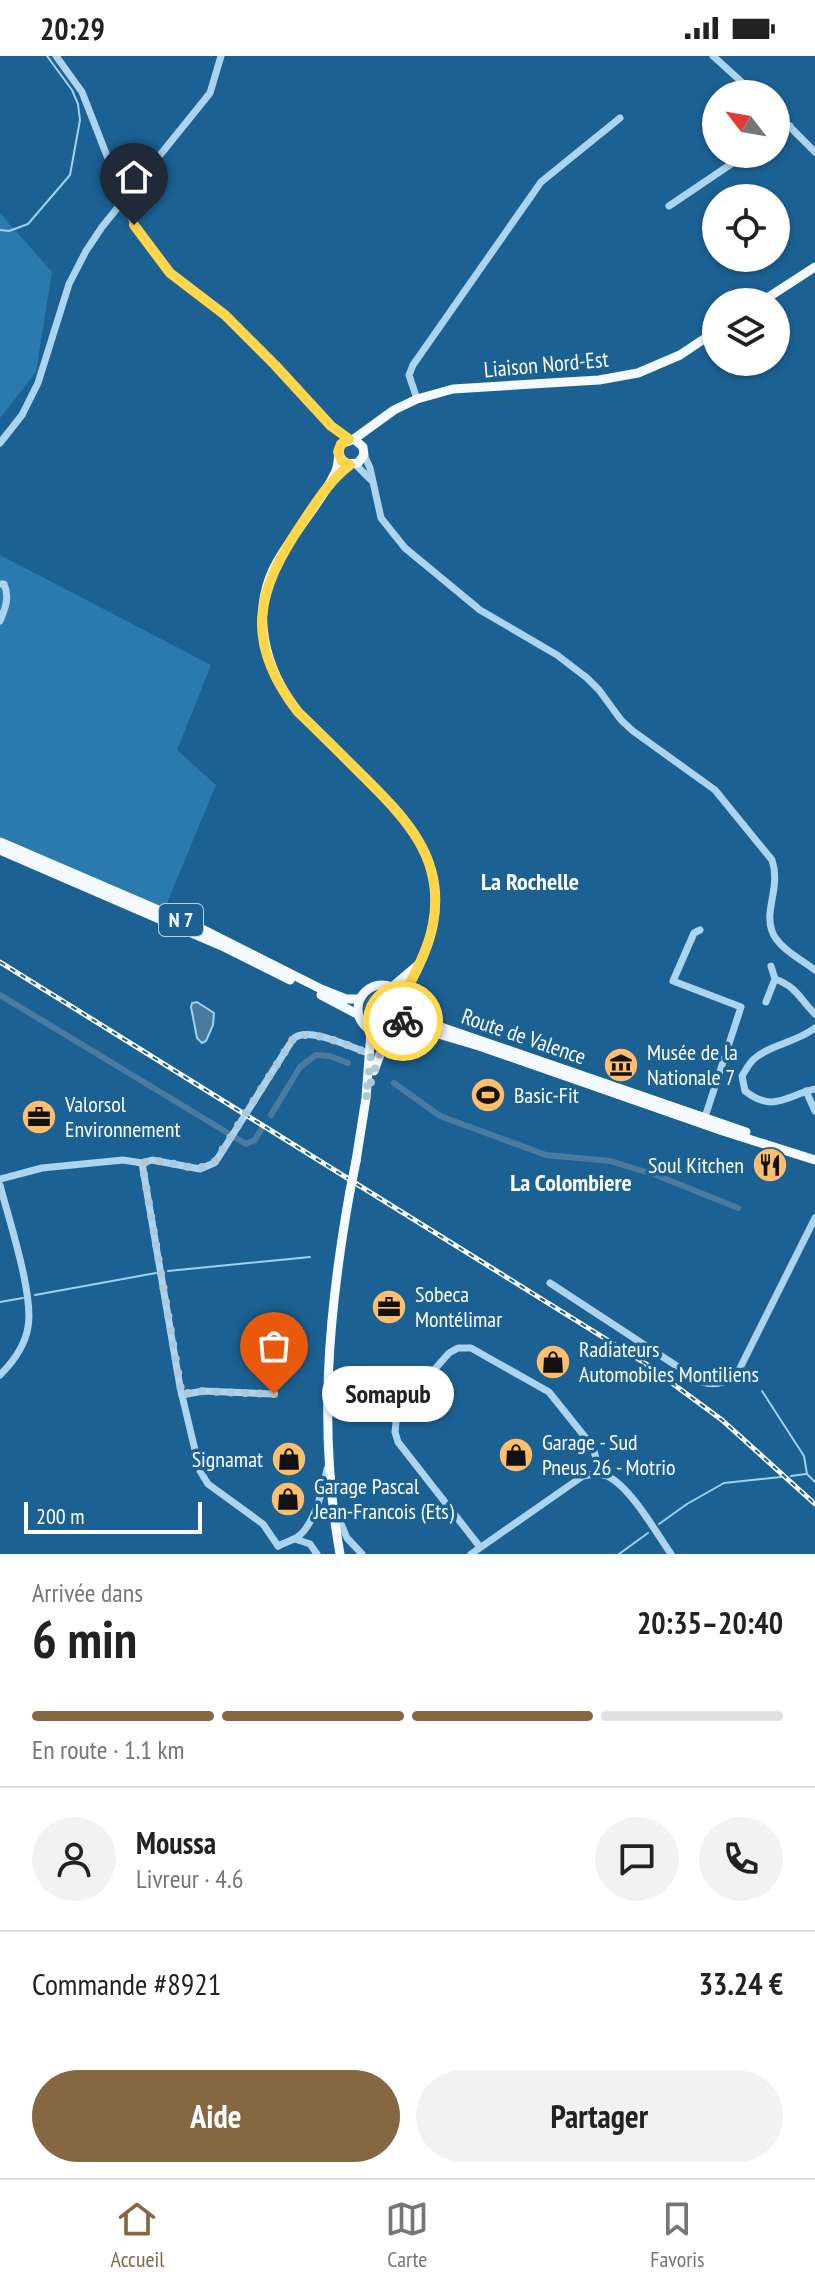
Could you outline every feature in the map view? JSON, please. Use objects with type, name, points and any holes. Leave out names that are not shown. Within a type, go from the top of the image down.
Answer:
[{"type":"main road","points":[[783,288],[815,267]]},
{"type":"main road","name":"Liaison Nord-Est","points":[[340,446],[394,410],[417,399],[453,389],[599,380],[638,373],[680,355],[702,340]]},
{"type":"main road","points":[[330,483],[364,451],[376,423]]},
{"type":"main road","points":[[351,439],[364,451]]},
{"type":"main road","points":[[340,446],[340,458],[330,483],[277,562],[268,582],[263,606],[263,634],[269,663],[283,693],[298,712],[405,817],[419,839],[435,888],[433,927],[404,1003],[401,1023],[388,1033],[366,1098]]},
{"type":"main road","points":[[340,458],[352,465]]},
{"type":"main road","name":"N 7","points":[[0,842],[200,928],[341,997],[360,999]]},
{"type":"main road","name":"N 7","points":[[0,850],[222,946],[357,1014]]},
{"type":"main road","points":[[388,1033],[371,1031],[362,1023],[357,1014],[360,999],[373,986],[392,987],[420,963]]},
{"type":"main road","points":[[392,987],[404,1003]]},
{"type":"main road","name":"Route de Valence","points":[[404,1003],[435,1025],[705,1117],[814,1159]]},
{"type":"main road","name":"Route de Valence","points":[[401,1023],[479,1046],[723,1131],[814,1159]]},
{"type":"main road","points":[[340,1554],[329,1463],[328,1346],[337,1267],[366,1098],[371,1031]]},
{"type":"street","points":[[56,56],[82,92],[134,225],[170,273],[225,315],[331,426],[351,439]]},
{"type":"street","points":[[0,443],[22,415],[38,383],[69,284],[86,251],[210,93],[221,56]]},
{"type":"street","points":[[713,56],[740,80]]},
{"type":"street","points":[[417,399],[409,375],[413,365],[541,182],[620,118]]},
{"type":"street","points":[[790,126],[815,152]]},
{"type":"street","points":[[669,206],[725,168]]},
{"type":"street","points":[[331,426],[340,446]]},
{"type":"street","points":[[364,451],[381,518],[405,548],[480,610],[557,655],[587,678],[633,731],[715,790],[772,860],[776,872],[770,916],[772,932],[815,970]]},
{"type":"street","points":[[352,465],[373,481]]},
{"type":"street","points":[[0,584],[4,584],[7,591],[7,606],[0,621]]},
{"type":"street","points":[[700,930],[694,933],[673,981],[741,1007],[705,1117]]},
{"type":"street","points":[[766,1002],[775,979],[771,966]]},
{"type":"street","points":[[775,979],[797,990],[815,1014]]},
{"type":"street","points":[[815,1028],[795,1042],[771,1048],[753,1059],[742,1076],[745,1091],[758,1101],[774,1103],[811,1090],[815,1111]]},
{"type":"street","points":[[0,1375],[19,1350],[29,1324],[29,1302],[0,1182],[42,1168],[123,1160],[142,1163],[152,1160],[200,1169],[214,1163],[298,1034],[311,1034],[371,1054]]},
{"type":"street","points":[[142,1163],[182,1395],[203,1479],[253,1514],[263,1524],[278,1550],[295,1539],[317,1506],[329,1463]]},
{"type":"street","points":[[550,1283],[698,1380],[708,1385],[730,1380],[738,1372],[815,1218]]},
{"type":"street","points":[[480,1547],[398,1442],[395,1432],[397,1412],[449,1353],[458,1348],[471,1348],[549,1392],[593,1447],[600,1474]]},
{"type":"street","points":[[182,1395],[194,1391],[274,1394]]},
{"type":"street","points":[[471,1554],[583,1476],[600,1474],[608,1476],[625,1490],[671,1554]]},
{"type":"street","points":[[333,1505],[347,1538],[360,1554]]},
{"type":"street","points":[[295,1539],[310,1544],[317,1554]]},
{"type":"shaded area","points":[[0,213],[52,272],[36,372],[0,418]]},
{"type":"shaded area","points":[[0,555],[211,665],[177,750],[216,785],[165,908],[0,839]]},
{"type":"shaded area","points":[[382,991],[395,996],[400,1009],[395,1022],[382,1027],[369,1022],[364,1009],[369,996]]},
{"type":"shaded area","points":[[197,1002],[214,1013],[213,1025],[202,1043],[197,1038],[191,1007],[192,1003]]},
{"type":"waterway","points":[[0,230],[9,231],[28,224],[70,175],[80,120],[78,104],[72,90],[47,56]]},
{"type":"waterway","points":[[0,995],[246,1144],[255,1140],[262,1128]]},
{"type":"waterway","points":[[271,1115],[300,1067],[316,1055],[330,1056],[348,1063]]},
{"type":"waterway","points":[[394,1083],[440,1116],[546,1155],[610,1161],[656,1175],[738,1208]]},
{"type":"waterway","points":[[168,1271],[310,1257]]},
{"type":"waterway","points":[[35,1295],[156,1273]]},
{"type":"waterway","points":[[0,1302],[23,1298]]},
{"type":"waterway","points":[[762,1391],[804,1456],[807,1474],[815,1482]]},
{"type":"waterway","points":[[791,1476],[806,1474]]},
{"type":"waterway","points":[[659,1524],[724,1483],[781,1477]]},
{"type":"waterway","points":[[619,1554],[648,1533]]},
{"type":"railway","points":[[0,962],[646,1364],[722,1420],[815,1504]]},
{"type":"way so far","points":[[274,1394],[194,1391],[182,1395],[142,1163],[152,1160],[200,1169],[214,1163],[298,1034],[311,1034],[371,1054],[366,1098],[384,1040],[403,1021]]},
{"type":"place","name":"Musée de la Nationale 7","points":[[621,1065]]},
{"type":"place","name":"Basic-Fit","points":[[488,1095]]},
{"type":"place","name":"Valorsol Environnement","points":[[39,1117]]},
{"type":"place","name":"Soul Kitchen","points":[[770,1165]]},
{"type":"place","name":"Sobeca Montélimar","points":[[389,1307]]},
{"type":"place","name":"Radiateurs Automobiles Montiliens","points":[[553,1362]]},
{"type":"place","name":"Somapub","points":[[274,1394]]},
{"type":"place","name":"Garage - Sud Pneus 26 - Motrio","points":[[516,1455]]},
{"type":"place","name":"Signamat","points":[[289,1459]]},
{"type":"place","name":"Garage Pascal Jean-Francois (Ets)","points":[[288,1499]]},
{"type":"district","name":"La Rochelle","points":[[530,882]]},
{"type":"district","name":"La Colombiere","points":[[571,1183]]},
{"type":"route","points":[[134,225],[170,273],[225,315],[331,426],[349,439],[341,444],[338,452],[342,461],[350,465],[330,483],[277,562],[268,582],[263,606],[263,634],[269,663],[283,693],[298,712],[405,817],[419,839],[429,864],[435,888],[433,927],[415,976],[403,998],[406,1008],[403,1021]]}]
